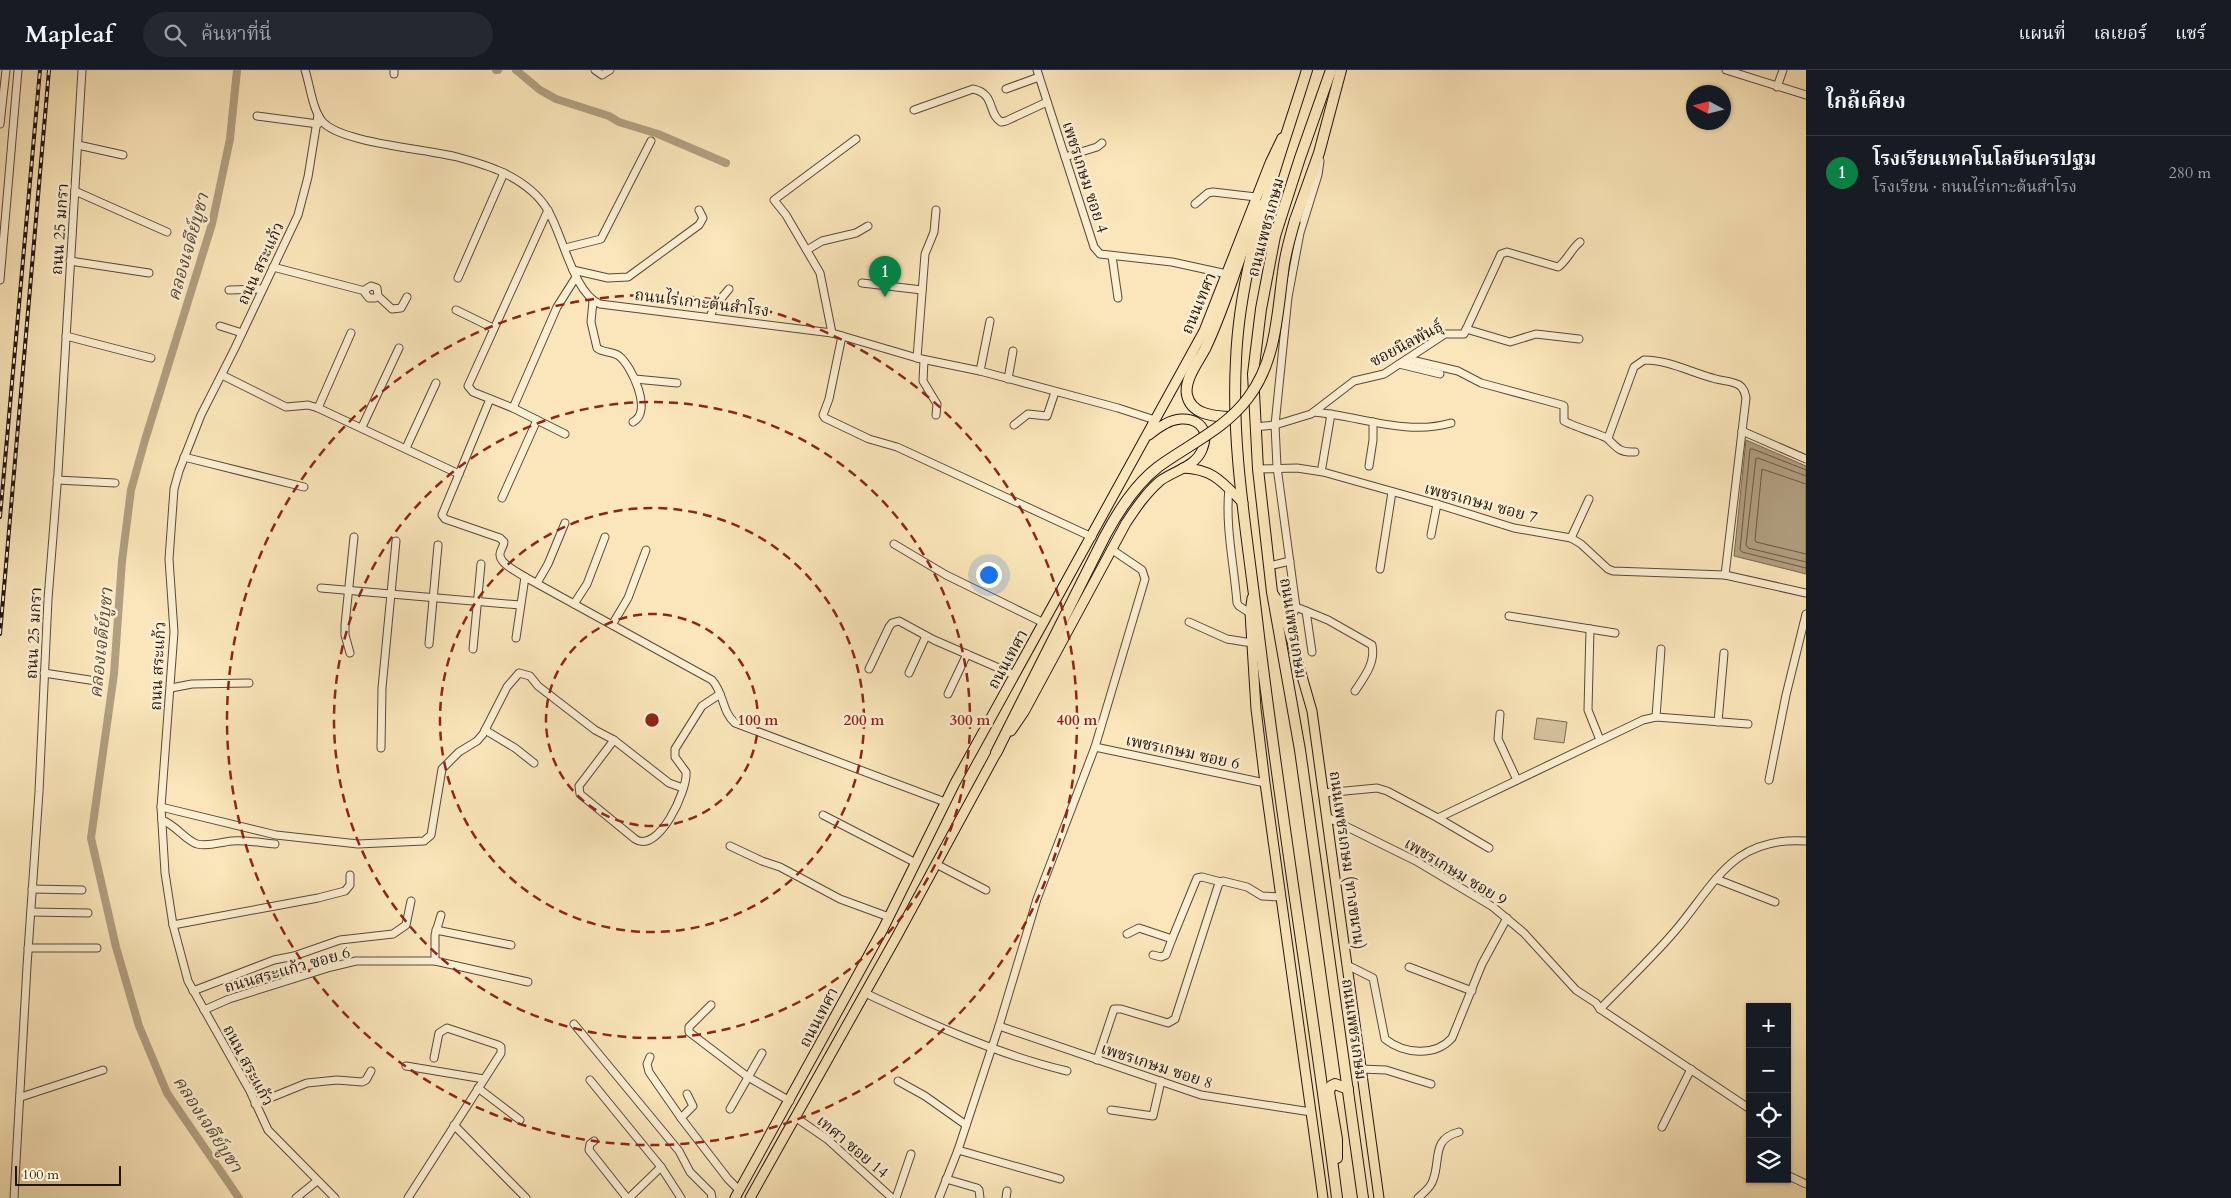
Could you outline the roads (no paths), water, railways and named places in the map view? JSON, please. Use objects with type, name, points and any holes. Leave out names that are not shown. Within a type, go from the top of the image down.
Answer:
[{"type":"highway","name":"ถนนเพชรเกษม","points":[[1309,70],[1299,95],[1257,232],[1244,290],[1236,357],[1234,428],[1270,721],[1337,1198]]},
{"type":"highway","name":"ถนนเพชรเกษม","points":[[1331,70],[1275,236],[1261,309],[1253,374],[1258,469],[1272,592],[1300,750],[1363,1198]]},
{"type":"highway","points":[[996,753],[1105,536],[1125,502],[1139,484],[1158,468],[1215,430],[1248,398],[1266,366],[1276,329],[1283,271],[1294,220],[1319,153],[1342,70]]},
{"type":"highway","points":[[1228,417],[1204,414],[1193,405],[1187,395],[1187,386],[1190,376],[1218,320],[1263,195],[1275,175]]},
{"type":"highway","points":[[1334,1173],[1338,1152],[1329,1092],[1331,1086],[1335,1084],[1348,1089]]},
{"type":"main road","name":"ถนนเทศา","points":[[737,1194],[790,1101],[883,929],[909,880],[946,802],[1204,331],[1256,197],[1281,139],[1290,127]]},
{"type":"main road","name":"ถนนเทศา","points":[[750,1198],[897,936],[996,753],[1024,712],[1111,549],[1142,500],[1159,482],[1195,460],[1202,452],[1205,442],[1203,427],[1195,421],[1186,418],[1164,424],[1147,437]]},
{"type":"main road","points":[[1183,468],[1210,473],[1221,480],[1243,503]]},
{"type":"main road","points":[[1254,588],[1250,613],[1256,708],[1280,897],[1323,1198]]},
{"type":"main road","name":"ถนนเพชรเกษม (ทางขนาน)","points":[[1272,592],[1282,607],[1312,711],[1379,1198]]},
{"type":"main road","points":[[909,880],[923,888]]},
{"type":"main road","points":[[883,929],[897,936]]},
{"type":"street","points":[[0,124],[6,70]]},
{"type":"street","points":[[0,280],[18,70]]},
{"type":"street","name":"ถนน 25 มกรา","points":[[14,1198],[28,948],[40,792],[44,673],[82,70]]},
{"type":"street","name":"ถนน สระแก้ว","points":[[305,70],[318,115],[318,124],[303,201],[222,375],[201,415],[184,457],[174,489],[169,559],[174,632],[161,807],[164,874],[183,968],[193,991],[275,1138],[335,1198]]},
{"type":"street","points":[[595,70],[602,75],[610,70]]},
{"type":"street","points":[[1726,70],[1806,95]]},
{"type":"street","points":[[1777,87],[1783,70]]},
{"type":"street","points":[[1006,89],[1038,74]]},
{"type":"street","name":"เพชรเกษม ซอย 4","points":[[1038,74],[1094,247],[1100,254],[1172,262],[1227,274]]},
{"type":"street","points":[[914,110],[973,89],[986,95],[996,118],[1001,122],[1047,102]]},
{"type":"street","points":[[318,115],[323,122],[339,132],[413,150],[457,157],[504,173],[539,198],[548,210],[585,294],[593,301],[591,322],[597,348],[618,356],[635,379],[639,392],[641,413],[639,418],[632,422]]},
{"type":"street","points":[[257,116],[318,124]]},
{"type":"street","points":[[832,333],[820,273],[786,215],[774,200],[856,139]]},
{"type":"street","points":[[565,248],[601,239],[650,141]]},
{"type":"street","points":[[1065,157],[1097,147],[1102,143]]},
{"type":"street","points":[[78,144],[123,155]]},
{"type":"street","points":[[1286,621],[1296,607],[1277,467],[1275,425],[1278,376],[1288,297],[1300,233],[1318,175],[1319,153]]},
{"type":"street","points":[[458,278],[504,173]]},
{"type":"street","points":[[75,191],[167,232]]},
{"type":"street","points":[[1195,204],[1208,193],[1213,192],[1256,197]]},
{"type":"street","points":[[548,210],[468,386],[473,392],[513,408],[565,434]]},
{"type":"street","points":[[575,273],[608,278],[628,277],[698,225],[703,218],[699,210]]},
{"type":"street","points":[[936,210],[934,232],[925,254],[920,359],[923,381],[937,404],[936,415]]},
{"type":"street","points":[[807,250],[822,241],[856,233],[868,226]]},
{"type":"street","points":[[1579,339],[1536,334],[1510,342],[1465,332],[1501,254],[1507,252],[1558,267],[1571,249],[1580,242]]},
{"type":"street","points":[[1112,256],[1118,298]]},
{"type":"street","points":[[70,261],[149,272]]},
{"type":"street","points":[[272,267],[365,291],[369,298],[378,296],[394,310],[401,308],[407,297]]},
{"type":"street","points":[[513,408],[557,307],[575,273]]},
{"type":"street","points":[[862,283],[922,290]]},
{"type":"street","points":[[229,290],[261,289]]},
{"type":"street","points":[[710,317],[714,307],[729,289]]},
{"type":"street","name":"ถนนไร่เกาะต้นสำโรง","points":[[593,301],[600,304],[832,333],[920,359],[1008,379],[1118,408],[1155,420]]},
{"type":"street","points":[[456,310],[493,328]]},
{"type":"street","points":[[980,372],[990,321]]},
{"type":"street","points":[[220,326],[242,333]]},
{"type":"street","name":"ซอยนิลพันธุ์","points":[[1255,428],[1275,425],[1314,412],[1354,381],[1384,374],[1445,334],[1465,332]]},
{"type":"street","points":[[318,408],[351,333]]},
{"type":"street","points":[[66,336],[151,358]]},
{"type":"street","points":[[842,336],[829,399],[823,415],[825,418],[869,439],[898,447],[1092,537]]},
{"type":"street","points":[[362,428],[399,348]]},
{"type":"street","points":[[1008,379],[1013,351]]},
{"type":"street","points":[[1408,359],[1458,371],[1481,383],[1562,404],[1564,406],[1564,421],[1608,438],[1616,448],[1628,453],[1635,452]]},
{"type":"street","points":[[1608,438],[1634,367],[1644,360],[1674,366],[1714,379],[1738,384],[1742,388],[1746,398],[1725,575]]},
{"type":"street","points":[[1399,364],[1440,374]]},
{"type":"street","points":[[222,375],[286,407],[308,405],[318,408],[459,474]]},
{"type":"street","points":[[635,379],[677,383]]},
{"type":"street","points":[[406,448],[436,383]]},
{"type":"street","points":[[1014,425],[1028,414],[1047,416],[1055,392]]},
{"type":"street","points":[[490,399],[444,509],[443,517],[456,524],[500,538],[504,542],[500,553],[501,559],[525,577],[712,680],[720,694],[727,714],[738,725],[946,802]]},
{"type":"street","points":[[1314,412],[1403,428],[1436,427],[1451,423]]},
{"type":"street","points":[[1322,467],[1331,414]]},
{"type":"street","points":[[502,498],[537,420]]},
{"type":"street","points":[[1368,466],[1372,448],[1373,422]]},
{"type":"street","points":[[1742,431],[1806,459]]},
{"type":"street","points":[[184,457],[304,488]]},
{"type":"street","name":"เพชรเกษม ซอย 7","points":[[1258,469],[1277,467],[1323,472],[1514,528],[1571,538],[1581,544],[1608,569],[1613,571],[1725,575],[1806,593]]},
{"type":"street","points":[[57,480],[115,483]]},
{"type":"street","points":[[1229,488],[1227,504],[1237,602],[1239,606],[1250,613]]},
{"type":"street","points":[[1380,569],[1392,492]]},
{"type":"street","points":[[1571,538],[1589,499]]},
{"type":"street","points":[[1432,535],[1437,504]]},
{"type":"street","points":[[537,583],[548,564],[565,522]]},
{"type":"street","points":[[350,653],[345,635],[354,537]]},
{"type":"street","points":[[574,604],[586,584],[605,537]]},
{"type":"street","points":[[381,748],[382,688],[396,541]]},
{"type":"street","points":[[894,544],[946,575],[1044,623]]},
{"type":"street","points":[[429,644],[438,545]]},
{"type":"street","points":[[940,1198],[992,1048],[1037,899],[1095,747],[1145,579],[1142,570],[1111,549]]},
{"type":"street","points":[[612,625],[628,598],[646,550]]},
{"type":"street","points":[[1269,566],[1290,561]]},
{"type":"street","points":[[472,649],[482,564]]},
{"type":"street","points":[[516,638],[525,577]]},
{"type":"street","points":[[321,588],[520,605]]},
{"type":"street","points":[[1296,607],[1328,620],[1372,645],[1373,657],[1370,666],[1355,691]]},
{"type":"street","points":[[1306,611],[1312,652]]},
{"type":"street","points":[[1769,780],[1796,651],[1802,635],[1806,614]]},
{"type":"street","points":[[1509,616],[1616,633]]},
{"type":"street","points":[[869,669],[892,623],[899,621],[926,636],[1015,675]]},
{"type":"street","points":[[1189,622],[1227,640],[1252,644]]},
{"type":"street","points":[[1590,629],[1588,710],[1600,740]]},
{"type":"street","points":[[909,673],[926,636]]},
{"type":"street","points":[[1656,717],[1661,649]]},
{"type":"street","points":[[1718,722],[1724,653]]},
{"type":"street","points":[[948,694],[967,654]]},
{"type":"street","points":[[44,673],[96,681]]},
{"type":"street","points":[[161,807],[276,835],[358,844],[424,841],[431,836],[442,769],[459,752],[477,741],[485,730],[512,679],[519,673],[530,676],[538,686],[595,730],[614,740],[669,783],[683,788]]},
{"type":"street","points":[[171,688],[192,684],[249,683]]},
{"type":"street","points":[[614,740],[578,791],[582,798],[635,839],[644,843],[657,835],[673,814],[683,788],[686,774],[675,757],[675,749],[702,706],[720,694]]},
{"type":"street","points":[[1500,714],[1498,739],[1517,780]]},
{"type":"street","points":[[1438,818],[1643,720],[1656,717],[1748,724]]},
{"type":"street","points":[[485,730],[515,748],[534,763]]},
{"type":"street","name":"เพชรเกษม ซอย 6","points":[[1095,747],[1265,783]]},
{"type":"street","points":[[1324,793],[1377,788],[1387,791],[1489,848]]},
{"type":"street","points":[[823,815],[916,863]]},
{"type":"street","name":"เพชรเกษม ซอย 9","points":[[1327,816],[1416,861],[1493,907],[1507,918],[1576,990],[1596,1003],[1600,1009],[1746,1106]]},
{"type":"street","points":[[162,820],[172,824],[196,844],[205,845],[247,841],[275,844]]},
{"type":"street","points":[[1600,1009],[1676,930],[1716,879],[1738,858],[1752,850],[1777,841],[1806,841]]},
{"type":"street","points":[[730,846],[780,867],[840,899],[889,917]]},
{"type":"street","points":[[936,864],[986,890]]},
{"type":"street","points":[[173,924],[318,898],[346,891],[350,885],[350,875]]},
{"type":"street","points":[[1153,955],[1161,957],[1166,955],[1197,878],[1202,877],[1247,887],[1262,896],[1280,897]]},
{"type":"street","points":[[1716,879],[1775,902]]},
{"type":"street","points":[[1096,1060],[1114,1009],[1121,1009],[1168,1023],[1175,1020],[1219,883],[1221,882]]},
{"type":"street","points":[[32,889],[82,890]]},
{"type":"street","points":[[193,991],[266,963],[294,956],[340,940],[393,934],[406,925],[411,901]]},
{"type":"street","points":[[31,912],[88,913]]},
{"type":"street","points":[[435,961],[436,930],[441,916]]},
{"type":"street","points":[[1347,965],[1373,978],[1385,1039],[1390,1043],[1417,1052],[1434,1051],[1447,1044],[1452,1038],[1482,964],[1507,918]]},
{"type":"street","points":[[1127,934],[1139,928],[1172,939]]},
{"type":"street","points":[[436,930],[511,945]]},
{"type":"street","points":[[28,948],[97,948]]},
{"type":"street","name":"ถนนสระแก้ว ซอย 6","points":[[204,1010],[229,999],[344,963],[382,960],[435,961],[528,982]]},
{"type":"street","points":[[1409,967],[1472,991]]},
{"type":"street","points":[[865,992],[935,1025],[992,1048],[1021,1059],[1067,1071]]},
{"type":"street","points":[[711,1005],[689,1027],[689,1032],[748,1077],[790,1101]]},
{"type":"street","points":[[574,1024],[679,1151],[690,1172],[712,1194],[712,1198]]},
{"type":"street","name":"เพชรเกษม ซอย 8","points":[[999,1026],[1209,1097],[1311,1112]]},
{"type":"street","points":[[408,1198],[501,1053],[501,1047],[447,1028],[439,1033],[434,1058]]},
{"type":"street","points":[[730,1109],[762,1053]]},
{"type":"street","points":[[650,1057],[647,1064],[649,1072],[737,1194]]},
{"type":"street","points":[[406,1066],[484,1079]]},
{"type":"street","points":[[1361,1069],[1386,1070],[1431,1084]]},
{"type":"street","points":[[1662,1127],[1691,1069]]},
{"type":"street","points":[[21,1097],[103,1070]]},
{"type":"street","points":[[255,1104],[307,1083],[337,1080],[362,1082],[366,1080],[371,1072]]},
{"type":"street","points":[[590,1080],[661,1167],[681,1198]]},
{"type":"street","points":[[898,1081],[925,1096],[966,1125]]},
{"type":"street","points":[[1111,1110],[1153,1116],[1161,1081]]},
{"type":"street","points":[[478,1088],[520,1120]]},
{"type":"street","points":[[681,1118],[693,1106],[687,1094]]},
{"type":"street","name":"เทศา ซอย 14","points":[[795,1117],[827,1140],[894,1198]]},
{"type":"street","points":[[454,1125],[526,1198]]},
{"type":"street","points":[[1418,1198],[1433,1182],[1439,1147],[1447,1136],[1459,1132]]},
{"type":"street","points":[[594,1142],[590,1144],[589,1150],[628,1198],[661,1167]]},
{"type":"street","points":[[958,1150],[1060,1179]]},
{"type":"street","points":[[894,1198],[911,1154]]},
{"type":"street","points":[[1791,1178],[1806,1184]]},
{"type":"street","points":[[946,1179],[977,1188],[980,1198]]},
{"type":"street","points":[[296,1198],[317,1181]]},
{"type":"water","points":[[1746,440],[1806,466],[1806,574],[1734,556]]},
{"type":"waterway","name":"คลองเจดีย์บูชา","points":[[237,70],[230,139],[212,224],[131,490],[122,561],[114,674],[91,838],[116,947],[139,1026],[167,1093],[239,1198]]},
{"type":"waterway","points":[[516,70],[540,90],[556,99],[658,134],[726,163]]},
{"type":"railway","points":[[0,517],[40,70]]},
{"type":"railway","points":[[0,634],[49,70]]},
{"type":"place","name":"โรงเรียนเทคโนโลยีนครปฐม","points":[[885,297]]}]
